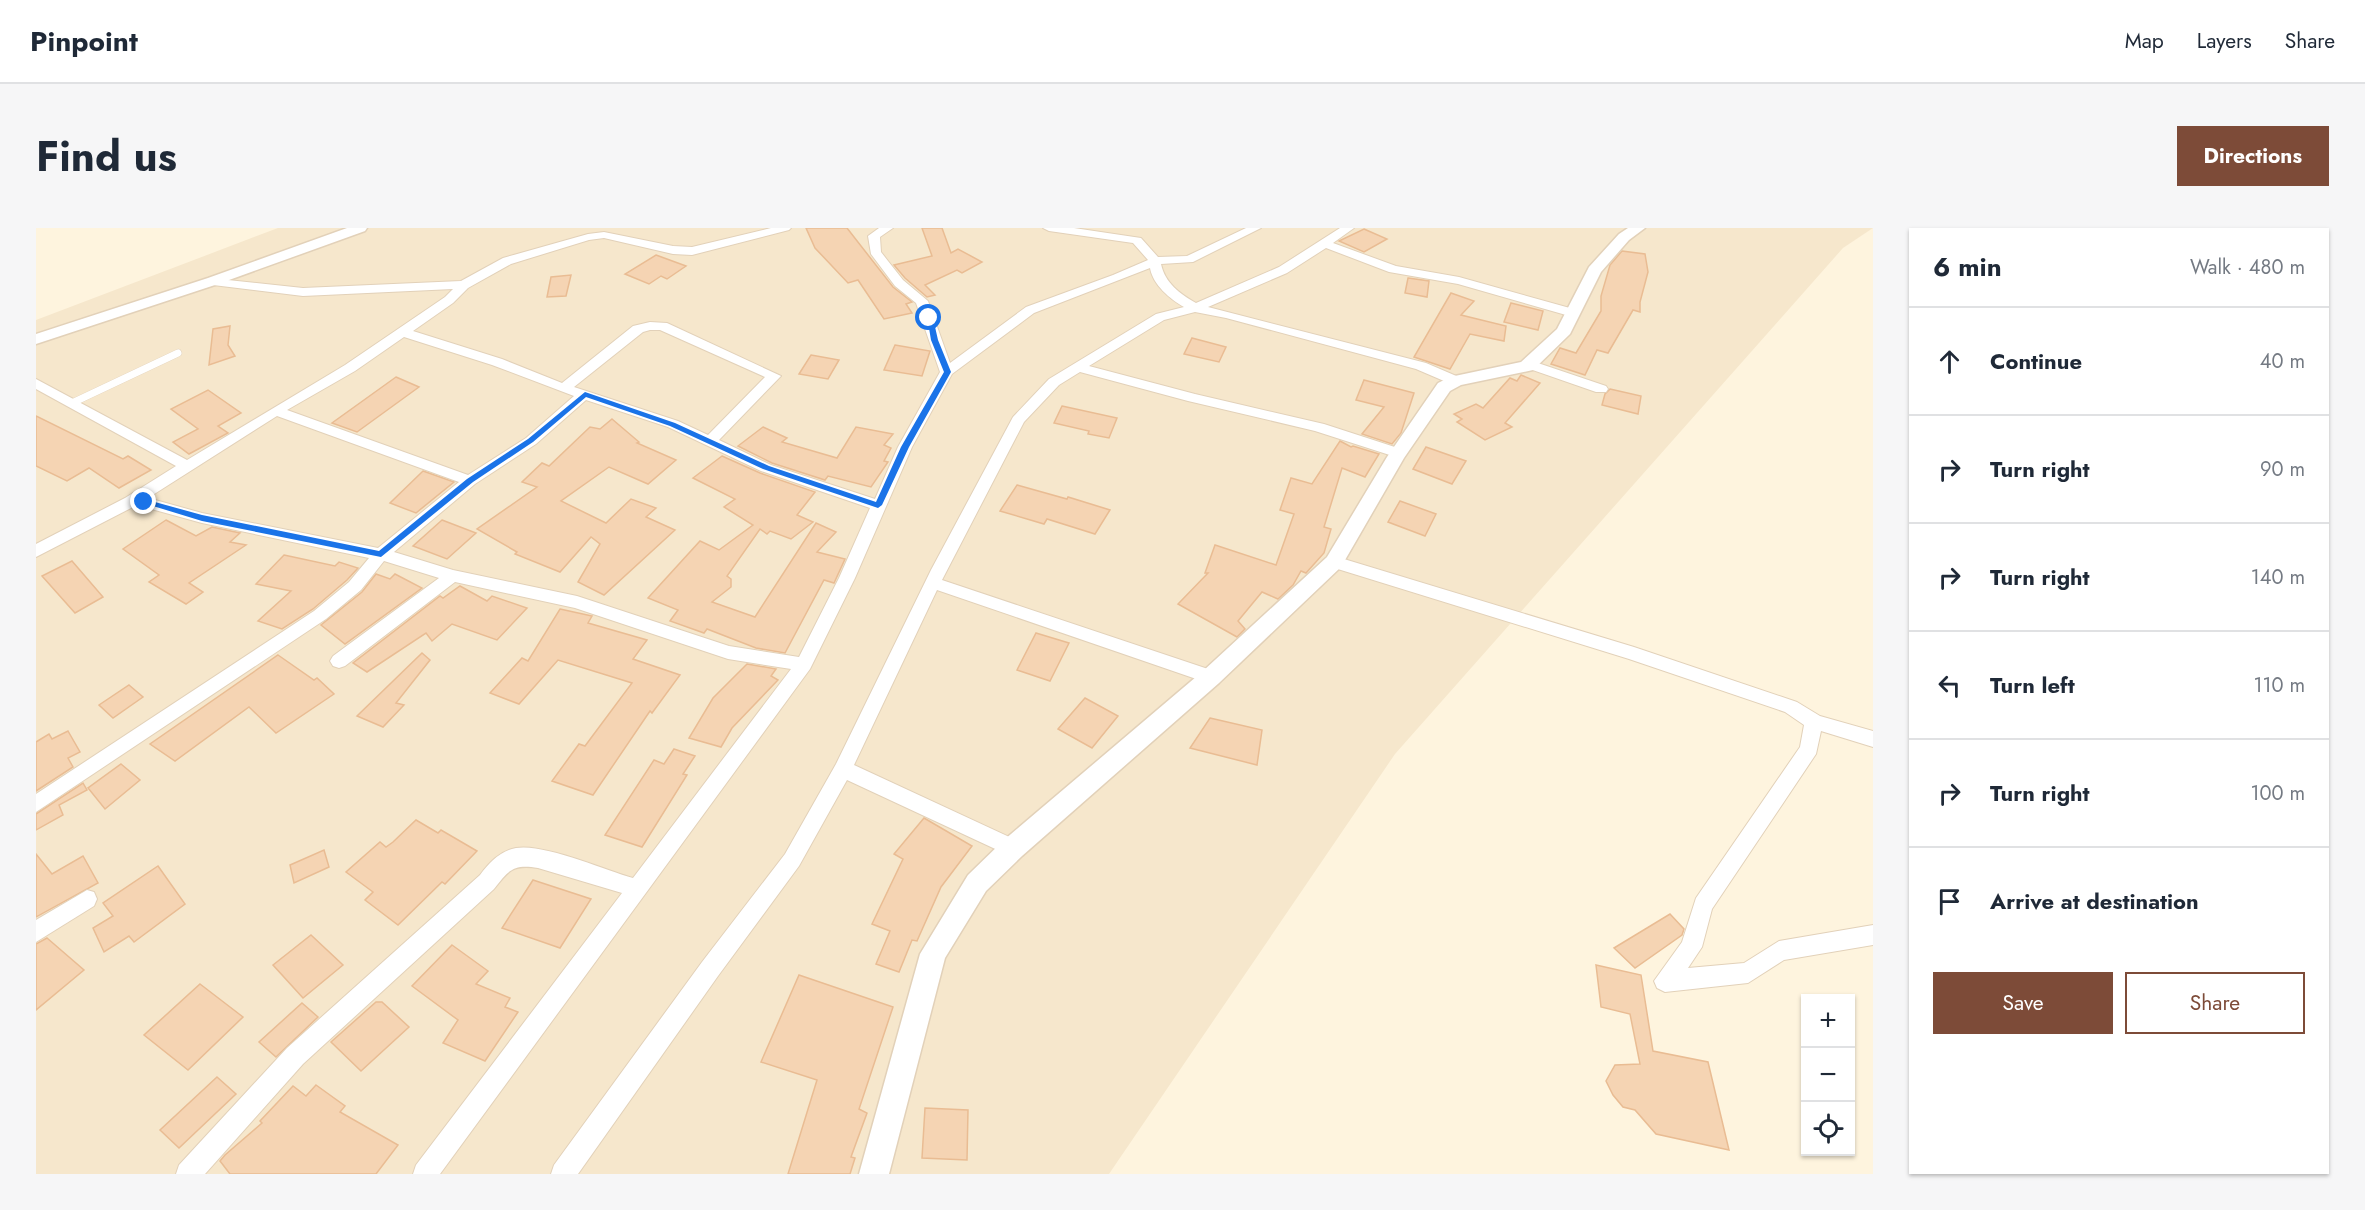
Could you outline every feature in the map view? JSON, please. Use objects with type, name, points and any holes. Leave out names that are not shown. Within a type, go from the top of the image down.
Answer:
[{"type":"street","points":[[36,339],[213,281],[360,228]]},
{"type":"street","points":[[576,228],[603,232],[604,235],[673,250],[692,251],[785,228]]},
{"type":"street","points":[[860,228],[874,236]]},
{"type":"street","points":[[874,236],[887,228]]},
{"type":"street","points":[[1049,228],[1124,232],[1137,240],[1155,261],[1157,273],[1174,296],[1195,308],[1227,314],[1421,366],[1456,381]]},
{"type":"street","points":[[425,1174],[804,664],[847,578],[905,447],[948,372],[1030,310],[1117,278],[1155,261],[1190,259],[1255,228]]},
{"type":"street","points":[[563,1174],[710,969],[792,860],[843,769],[934,583],[1018,420],[1054,382],[1160,317],[1195,308],[1283,270],[1348,228]]},
{"type":"street","points":[[874,1174],[933,954],[977,883],[1013,848],[1211,677],[1334,562],[1399,453],[1444,387],[1456,381],[1528,364],[1564,331],[1594,270],[1624,237],[1638,228]]},
{"type":"street","points":[[36,551],[130,502],[350,368],[449,300],[464,285],[507,261],[603,232]]},
{"type":"street","points":[[874,236],[873,245],[879,258],[899,283],[922,301],[934,340],[948,372]]},
{"type":"street","points":[[1324,243],[1393,269],[1459,281],[1573,313]]},
{"type":"street","points":[[213,281],[303,292],[464,285]]},
{"type":"street","points":[[564,388],[638,329],[662,326],[774,376],[710,441]]},
{"type":"street","points":[[403,332],[497,362],[564,388],[673,424],[766,468],[878,505]]},
{"type":"street","points":[[1528,364],[1601,389]]},
{"type":"street","points":[[1078,367],[1193,398],[1319,427],[1399,453]]},
{"type":"street","points":[[36,383],[187,466]]},
{"type":"street","points":[[36,804],[320,615],[355,586],[381,554],[470,481],[531,441],[585,394]]},
{"type":"street","points":[[276,411],[470,481]]},
{"type":"street","points":[[130,502],[144,502],[202,518],[381,554],[452,576],[577,602],[728,652],[804,664]]},
{"type":"street","points":[[1334,562],[1634,654],[1791,707],[1814,722],[1873,739]]},
{"type":"street","points":[[339,661],[452,576]]},
{"type":"street","points":[[934,583],[1211,677]]},
{"type":"street","points":[[1814,722],[1809,749],[1703,905],[1691,947],[1665,981],[1748,974],[1779,951],[1873,935]]},
{"type":"street","points":[[843,769],[1013,848]]},
{"type":"street","points":[[188,1174],[295,1056],[487,882],[500,865],[517,856],[536,858],[638,889]]},
{"type":"street","points":[[36,932],[87,899]]},
{"type":"lane","points":[[72,403],[178,353]]},
{"type":"shaded area","points":[[278,228],[1873,228],[1843,248],[1395,754],[1109,1174],[36,1174],[36,320]]},
{"type":"building","points":[[806,228],[847,228],[893,287],[912,302],[906,304],[912,313],[884,319],[858,280],[848,283],[815,248]]},
{"type":"building","points":[[922,228],[942,228],[951,253],[958,249],[982,262],[962,273],[957,270],[925,285],[935,295],[927,297],[894,265],[932,256]]},
{"type":"building","points":[[1364,229],[1387,239],[1364,252],[1339,241]]},
{"type":"building","points":[[1622,251],[1645,254],[1648,272],[1640,302],[1640,312],[1633,310],[1608,353],[1597,350],[1585,375],[1551,364],[1560,348],[1576,353],[1601,311],[1601,296],[1610,265]]},
{"type":"building","points":[[656,255],[686,266],[667,279],[661,276],[649,284],[625,274]]},
{"type":"building","points":[[571,275],[566,296],[547,297],[551,277]]},
{"type":"building","points":[[1408,278],[1429,281],[1427,297],[1405,293]]},
{"type":"building","points":[[1451,293],[1474,301],[1461,315],[1506,326],[1504,341],[1470,334],[1450,369],[1414,357]]},
{"type":"building","points":[[1511,303],[1543,311],[1538,330],[1504,322]]},
{"type":"building","points":[[230,326],[228,345],[235,356],[209,365],[213,329]]},
{"type":"building","points":[[1192,338],[1226,347],[1219,362],[1184,354]]},
{"type":"building","points":[[895,345],[930,351],[922,376],[884,370]]},
{"type":"building","points":[[811,355],[839,360],[828,379],[799,374]]},
{"type":"building","points":[[1521,375],[1540,383],[1505,423],[1512,427],[1485,440],[1457,422],[1462,419],[1454,414],[1476,404],[1483,408],[1510,378],[1517,381]]},
{"type":"building","points":[[396,377],[419,387],[357,432],[332,423]]},
{"type":"building","points":[[1364,380],[1414,393],[1401,433],[1392,444],[1362,434],[1384,407],[1356,400]]},
{"type":"building","points":[[1610,389],[1641,396],[1638,414],[1602,405],[1605,394]]},
{"type":"building","points":[[208,390],[241,413],[218,426],[228,433],[189,454],[173,442],[198,429],[171,409]]},
{"type":"building","points":[[1062,406],[1117,418],[1109,438],[1054,423]]},
{"type":"building","points":[[36,416],[123,459],[128,456],[151,470],[119,488],[89,468],[67,481],[36,466]]},
{"type":"building","points":[[612,419],[639,442],[637,443],[676,460],[648,484],[609,467],[561,501],[606,523],[631,499],[656,508],[646,517],[675,530],[604,595],[578,582],[600,544],[591,537],[560,572],[515,554],[517,552],[477,529],[537,487],[522,482],[542,463],[549,466],[590,427],[600,429]]},
{"type":"building","points":[[763,427],[787,438],[782,442],[837,458],[856,427],[893,434],[884,445],[891,448],[884,461],[888,462],[871,487],[828,476],[825,480],[772,463],[738,446]]},
{"type":"building","points":[[1340,441],[1351,447],[1379,454],[1365,477],[1342,468],[1324,527],[1331,529],[1324,553],[1306,573],[1301,571],[1293,585],[1278,599],[1262,592],[1238,621],[1245,629],[1237,637],[1178,604],[1208,573],[1205,573],[1215,545],[1276,565],[1294,514],[1280,510],[1291,478],[1312,484]]},
{"type":"building","points":[[1426,447],[1466,461],[1452,484],[1413,469]]},
{"type":"building","points":[[722,456],[760,473],[815,492],[797,515],[813,522],[791,539],[770,531],[767,534],[760,529],[727,576],[731,579],[731,587],[712,602],[755,617],[816,523],[836,532],[817,552],[845,559],[834,583],[824,580],[785,653],[756,648],[707,629],[704,633],[670,621],[678,610],[648,598],[700,541],[719,550],[753,525],[724,507],[735,499],[693,478]]},
{"type":"building","points":[[423,471],[454,482],[416,513],[390,503]]},
{"type":"building","points":[[1017,485],[1110,510],[1095,534],[1047,519],[1044,524],[1000,511]]},
{"type":"building","points":[[1400,501],[1436,514],[1425,536],[1388,522]]},
{"type":"building","points":[[166,520],[196,536],[212,527],[240,533],[230,542],[246,545],[189,583],[203,592],[186,604],[149,582],[159,575],[123,549]]},
{"type":"building","points":[[442,520],[476,533],[447,559],[413,546]]},
{"type":"building","points":[[284,555],[335,566],[339,562],[358,568],[313,609],[282,629],[258,621],[291,591],[256,584]]},
{"type":"building","points":[[72,561],[103,597],[75,613],[42,576]]},
{"type":"building","points":[[376,574],[390,579],[395,574],[422,588],[345,644],[321,625],[362,592]]},
{"type":"building","points":[[460,586],[487,601],[492,596],[527,608],[497,640],[452,624],[432,641],[426,633],[367,672],[353,663],[440,596],[443,598]]},
{"type":"building","points":[[560,609],[592,616],[588,623],[647,640],[633,659],[680,675],[652,713],[650,711],[593,795],[552,781],[579,744],[585,746],[632,683],[558,660],[519,704],[490,693],[522,658],[528,661]]},
{"type":"building","points":[[1036,633],[1069,643],[1050,681],[1017,670]]},
{"type":"building","points":[[422,653],[430,660],[396,703],[404,705],[383,727],[357,716]]},
{"type":"building","points":[[278,655],[314,680],[317,678],[334,694],[276,733],[249,707],[175,761],[150,744]]},
{"type":"building","points":[[747,664],[776,669],[771,676],[778,680],[732,728],[721,747],[689,738],[713,698]]},
{"type":"building","points":[[129,685],[143,697],[113,718],[99,705]]},
{"type":"building","points":[[1085,698],[1118,716],[1092,748],[1058,729]]},
{"type":"building","points":[[1210,718],[1262,730],[1257,765],[1190,748]]},
{"type":"building","points":[[68,731],[80,752],[68,758],[73,767],[36,791],[36,742],[49,734],[52,739]]},
{"type":"building","points":[[674,749],[695,756],[683,774],[687,775],[642,847],[605,835],[654,760],[664,764]]},
{"type":"building","points":[[121,764],[140,780],[105,809],[88,788]]},
{"type":"building","points":[[83,783],[87,790],[59,805],[63,815],[36,830],[36,814]]},
{"type":"building","points":[[924,818],[972,846],[941,887],[917,941],[912,940],[899,972],[876,964],[890,931],[872,924],[903,859],[894,854]]},
{"type":"building","points":[[416,820],[438,833],[441,830],[477,851],[445,884],[442,882],[398,925],[365,900],[373,892],[346,872],[380,842],[386,847],[393,842]]},
{"type":"building","points":[[324,850],[329,867],[294,883],[290,865]]},
{"type":"building","points":[[36,854],[52,874],[83,856],[98,883],[36,917]]},
{"type":"building","points":[[158,866],[185,904],[134,942],[129,936],[104,952],[93,928],[113,916],[103,903]]},
{"type":"building","points":[[533,880],[591,899],[560,948],[502,928]]},
{"type":"building","points":[[1670,914],[1684,929],[1682,935],[1635,968],[1614,948]]},
{"type":"building","points":[[311,935],[343,965],[303,998],[273,965]]},
{"type":"building","points":[[47,938],[84,970],[36,1010],[36,944]]},
{"type":"building","points":[[452,945],[488,971],[476,984],[510,998],[505,1007],[518,1012],[485,1061],[443,1043],[458,1020],[412,986]]},
{"type":"building","points":[[1596,965],[1641,975],[1653,1051],[1708,1062],[1729,1150],[1656,1134],[1635,1110],[1623,1107],[1613,1095],[1606,1081],[1615,1065],[1640,1064],[1630,1014],[1601,1007]]},
{"type":"building","points":[[799,975],[893,1007],[859,1109],[867,1113],[851,1157],[855,1158],[850,1174],[788,1174],[817,1080],[761,1062]]},
{"type":"building","points":[[200,984],[243,1017],[188,1070],[144,1035]]},
{"type":"building","points":[[376,1002],[382,1002],[409,1027],[361,1071],[331,1042]]},
{"type":"building","points":[[302,1003],[318,1017],[276,1057],[259,1042]]},
{"type":"building","points":[[217,1077],[236,1094],[179,1148],[160,1130]]},
{"type":"building","points":[[316,1085],[345,1106],[340,1112],[398,1145],[376,1174],[230,1174],[220,1161],[225,1155],[262,1123],[260,1121],[293,1086],[306,1096]]},
{"type":"building","points":[[925,1108],[968,1110],[967,1160],[922,1158]]},
{"type":"route","points":[[144,502],[202,518],[322,544],[381,554],[470,481],[531,441],[585,394],[673,424],[766,468],[878,505],[905,447],[948,372],[934,340],[929,318]]}]
